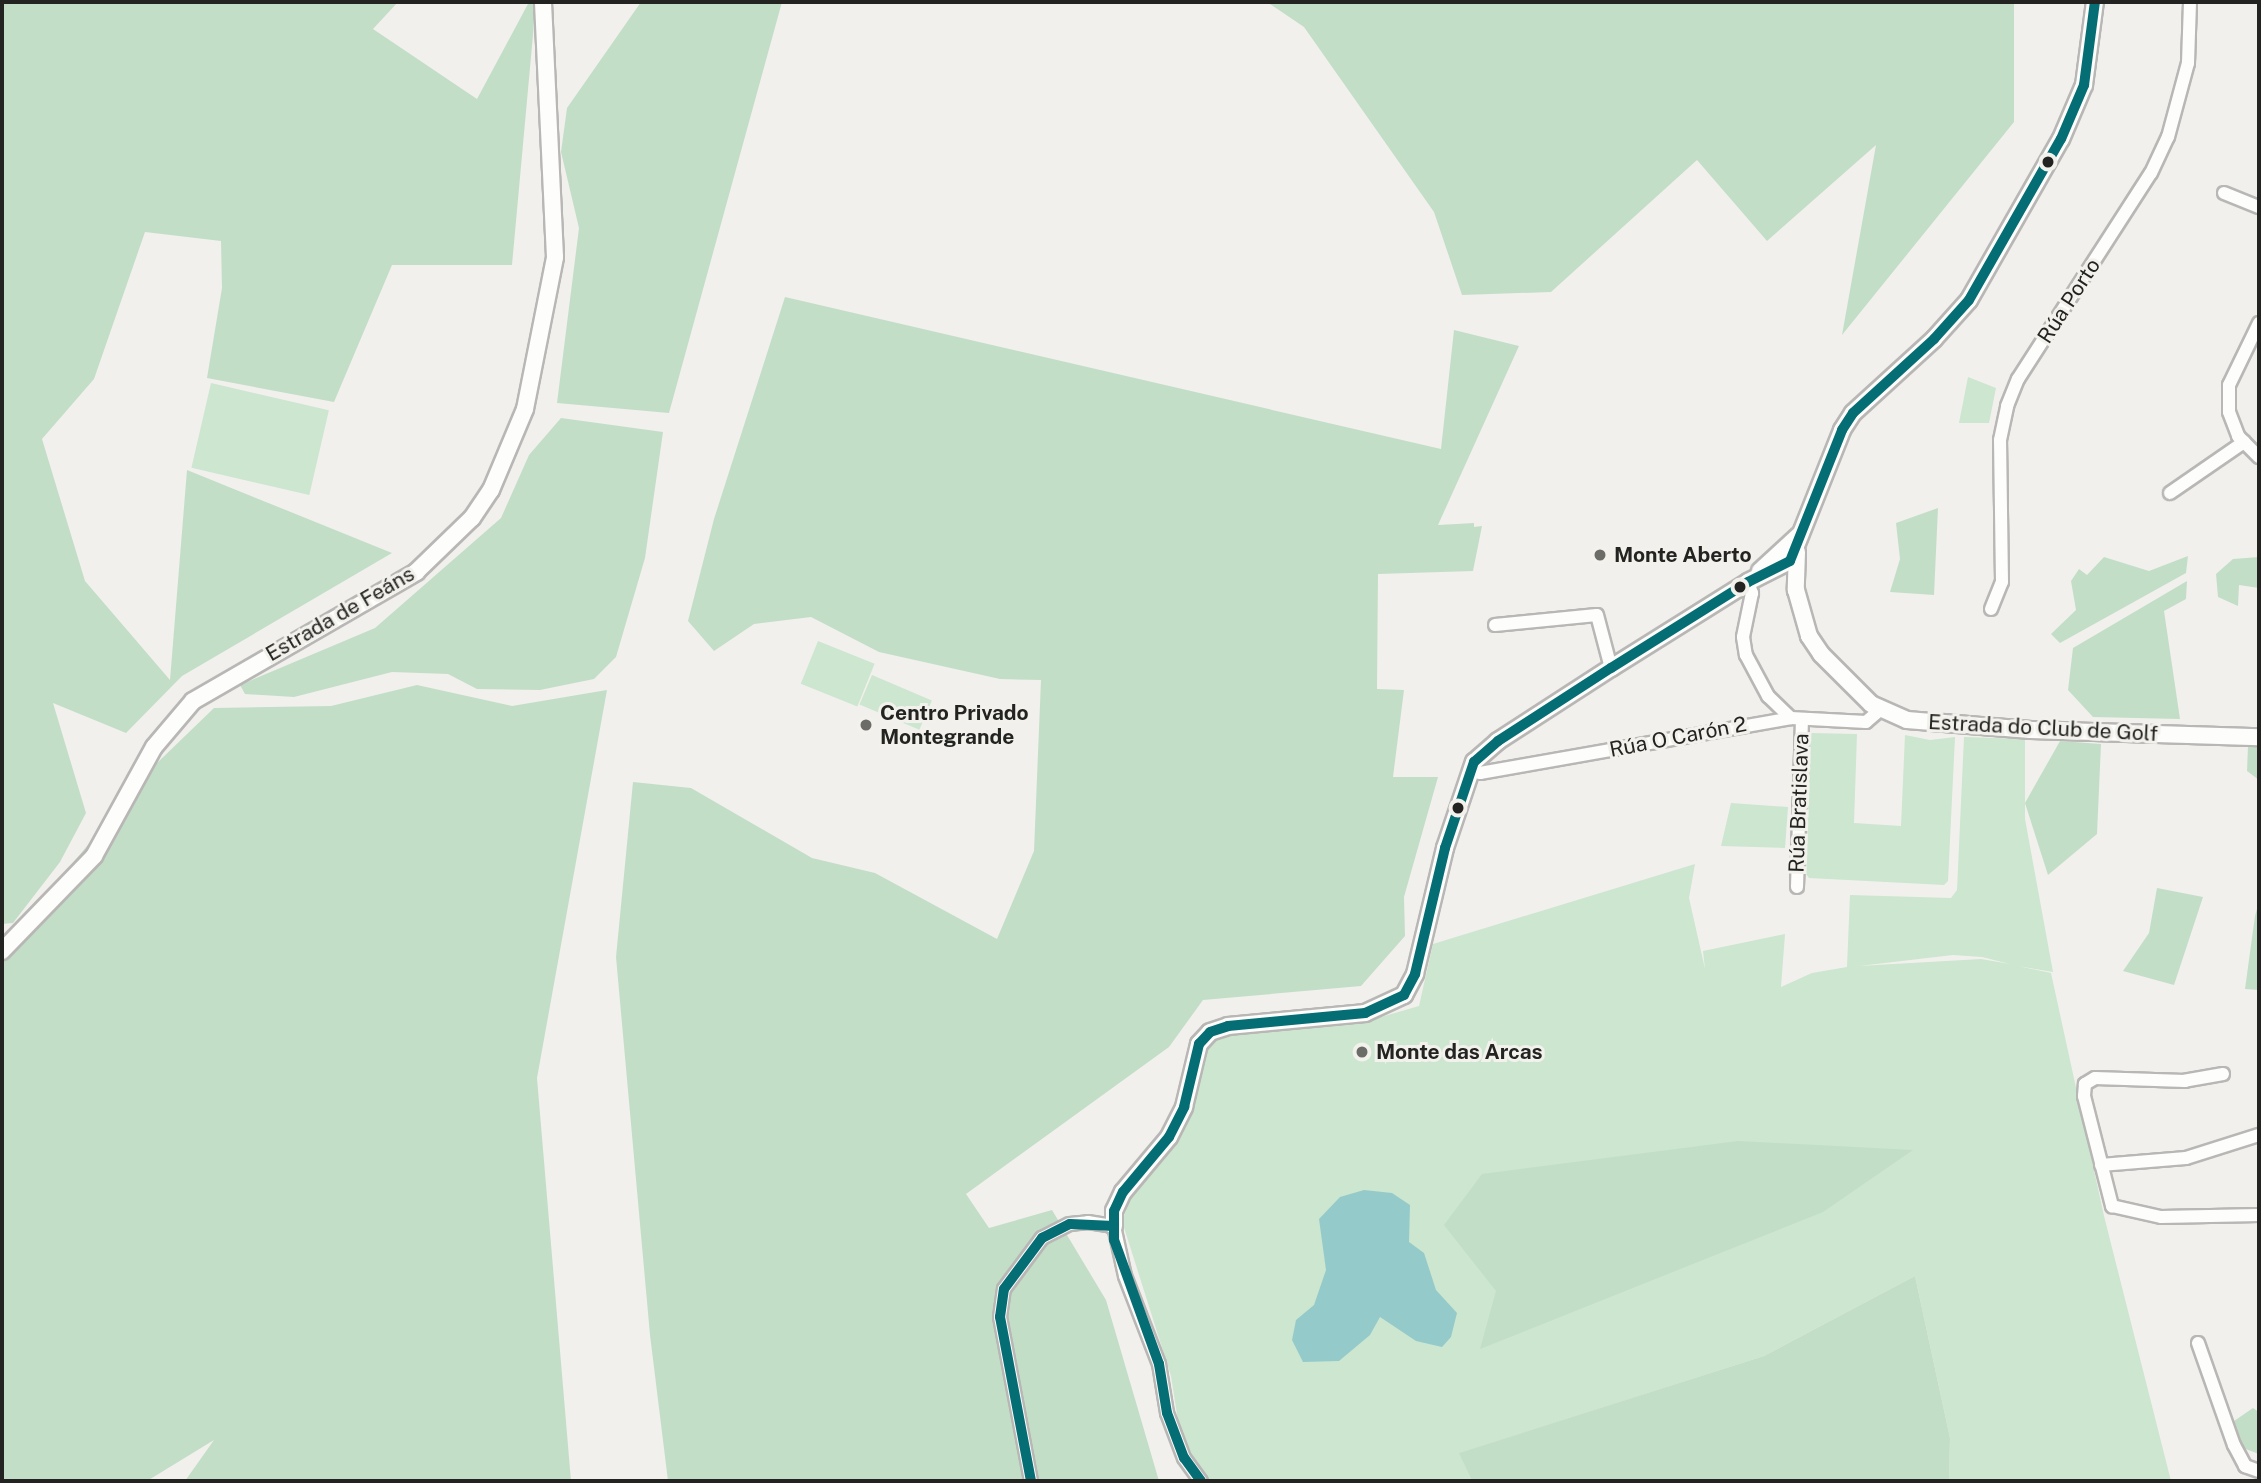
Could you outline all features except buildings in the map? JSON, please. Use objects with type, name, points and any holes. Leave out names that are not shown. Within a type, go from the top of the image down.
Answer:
[{"type":"street","name":"Estrada de Feáns","points":[[2,951],[94,856],[154,747],[193,701],[416,572],[472,518],[491,490],[511,451],[525,409],[555,257],[544,2]]},
{"type":"street","name":"Estrada do Club de Golf","points":[[2095,2],[2091,55],[2074,113],[2002,247],[1947,325],[1853,413],[1831,452],[1792,563],[1796,590],[1809,636],[1821,654],[1881,709],[1931,723],[2259,737]]},
{"type":"street","name":"Rúa Porto","points":[[1991,609],[2002,582],[2000,440],[2007,406],[2018,379],[2147,180],[2168,137],[2188,63],[2190,2]]},
{"type":"street","points":[[2224,193],[2259,207]]},
{"type":"street","points":[[2259,323],[2229,385],[2229,412],[2244,442],[2259,457]]},
{"type":"street","points":[[2170,494],[2244,442]]},
{"type":"street","points":[[1748,582],[1802,532]]},
{"type":"street","points":[[1771,561],[1792,563]]},
{"type":"street","points":[[1200,1481],[1184,1458],[1167,1413],[1158,1364],[1125,1276],[1114,1226],[1114,1211],[1123,1192],[1174,1127],[1184,1107],[1199,1044],[1210,1032],[1365,1013],[1404,995],[1415,974],[1445,848],[1471,769],[1498,741],[1611,668],[1748,582],[1792,563]]},
{"type":"street","points":[[1748,582],[1788,583],[1796,590]]},
{"type":"street","points":[[1748,582],[1752,593],[1743,637],[1746,655],[1768,696],[1797,718]]},
{"type":"street","points":[[1495,625],[1597,615],[1611,668]]},
{"type":"street","name":"Rúa O Carón 2","points":[[1471,769],[1480,773],[1797,718],[1867,722],[1881,709]]},
{"type":"street","name":"Rúa Bratislava","points":[[1797,718],[1797,887]]},
{"type":"street","points":[[2223,1074],[2185,1081],[2095,1077],[2085,1084],[2101,1165],[2112,1206],[2161,1217],[2259,1214]]},
{"type":"street","points":[[2101,1165],[2186,1158],[2259,1135]]},
{"type":"street","points":[[1031,1481],[1000,1317],[1004,1290],[1042,1238],[1070,1224],[1114,1226]]},
{"type":"street","points":[[2198,1343],[2234,1446],[2245,1466],[2259,1471]]},
{"type":"green space","points":[[2,2],[398,2],[373,29],[477,99],[529,2],[536,2],[512,265],[392,265],[334,402],[207,378],[222,288],[221,241],[145,232],[94,379],[42,439],[85,581],[170,680],[187,470],[392,553],[182,676],[126,733],[53,703],[86,813],[60,862],[13,923],[2,924]]},
{"type":"green space","points":[[641,2],[782,2],[669,413],[557,403],[579,228],[561,152],[567,108]]},
{"type":"green space","points":[[1267,2],[2014,2],[2014,122],[1842,335],[1876,145],[1767,241],[1697,160],[1551,292],[1462,295],[1434,212],[1304,27]]},
{"type":"green space","points":[[785,297],[1441,449],[1454,330],[1519,346],[1438,525],[1474,523],[1474,527],[1482,526],[1473,571],[1378,574],[1377,689],[1404,690],[1393,777],[1438,777],[1404,897],[1405,936],[1361,986],[1203,1000],[1169,1047],[966,1194],[989,1228],[1052,1210],[1106,1300],[1159,1481],[668,1481],[650,1335],[616,957],[633,782],[691,788],[812,858],[875,873],[997,939],[1034,851],[1041,680],[1000,679],[879,652],[811,617],[754,624],[714,651],[688,621],[714,519]]},
{"type":"green space","points":[[1968,377],[1996,388],[1989,423],[1959,423]]},
{"type":"green space","points":[[211,383],[329,410],[309,495],[191,468]]},
{"type":"green space","points":[[561,418],[663,432],[645,558],[616,657],[594,679],[540,690],[477,689],[448,674],[392,672],[294,697],[245,694],[240,685],[375,628],[501,518],[529,455]]},
{"type":"green space","points":[[1938,508],[1934,595],[1890,592],[1900,559],[1896,523]]},
{"type":"green space","points":[[2188,556],[2186,573],[2060,643],[2051,634],[2076,610],[2071,581],[2079,569],[2087,575],[2104,557],[2149,571]]},
{"type":"green space","points":[[2259,557],[2259,588],[2239,585],[2238,606],[2218,597],[2216,574],[2233,559]]},
{"type":"green space","points":[[2187,581],[2186,599],[2164,611],[2180,719],[2093,717],[2068,690],[2073,648]]},
{"type":"green space","points":[[818,641],[875,664],[857,707],[801,684]]},
{"type":"green space","points":[[872,675],[932,700],[919,730],[859,704]]},
{"type":"green space","points":[[417,685],[512,706],[607,690],[537,1078],[571,1481],[185,1481],[214,1440],[147,1481],[2,1481],[2,947],[156,764],[214,708],[331,706]]},
{"type":"green space","points":[[1810,733],[1857,734],[1854,823],[1901,826],[1905,735],[1930,740],[1955,737],[1948,881],[1944,885],[1809,878],[1806,874]]},
{"type":"green space","points":[[1964,737],[2025,739],[2025,819],[2053,972],[2018,966],[2051,973],[2104,1216],[2171,1481],[1949,1481],[1950,1438],[1915,1276],[1764,1356],[1460,1453],[1472,1481],[1210,1481],[1202,1475],[1179,1427],[1171,1376],[1122,1221],[1135,1188],[1158,1165],[1189,1116],[1205,1047],[1220,1036],[1357,1024],[1419,1006],[1433,944],[1695,864],[1689,898],[1705,969],[1703,951],[1785,934],[1781,987],[1812,973],[1847,967],[1850,895],[1951,898],[1957,890]],"holes":[[[1953,955],[1982,957],[2010,964],[1981,959],[1859,966]]]},
{"type":"green space","points":[[2060,741],[2101,744],[2097,834],[2048,875],[2025,803]]},
{"type":"green space","points":[[2248,746],[2259,747],[2259,780],[2247,771]]},
{"type":"green space","points":[[1731,803],[1788,807],[1785,848],[1721,846]]},
{"type":"green space","points":[[2157,888],[2203,897],[2174,985],[2123,971],[2149,933]]},
{"type":"green space","points":[[2259,902],[2259,990],[2245,989],[2255,916]]},
{"type":"green space","points":[[1738,1141],[1913,1150],[1823,1212],[1480,1349],[1496,1291],[1444,1225],[1482,1174]]},
{"type":"green space","points":[[1915,1276],[1950,1438],[1949,1481],[1472,1481],[1459,1453],[1764,1356]]},
{"type":"green space","points":[[2253,1408],[2259,1412],[2259,1454],[2243,1448],[2234,1421]]},
{"type":"water","points":[[1364,1190],[1392,1193],[1410,1205],[1409,1242],[1424,1253],[1436,1290],[1457,1313],[1451,1337],[1442,1347],[1416,1341],[1380,1317],[1370,1335],[1339,1361],[1303,1362],[1292,1340],[1296,1320],[1314,1305],[1326,1270],[1319,1219],[1340,1197]]},
{"type":"transit line","points":[[1201,1481],[1184,1458],[1167,1413],[1159,1364],[1114,1240],[1114,1211],[1123,1192],[1169,1137],[1184,1107],[1199,1044],[1210,1032],[1228,1026],[1365,1013],[1404,995],[1415,974],[1445,848],[1474,762],[1498,741],[1611,668],[1748,582],[1790,561],[1842,430],[1853,413],[1934,339],[1969,300],[2061,139],[2084,85],[2095,2]]},
{"type":"transit line","points":[[1031,1481],[1000,1317],[1004,1289],[1042,1238],[1070,1224],[1114,1226]]},
{"type":"place","name":"Monte Aberto","points":[[1600,555]]},
{"type":"place","name":"Centro Privado Montegrande","points":[[866,725]]},
{"type":"place","name":"Monte das Arcas","points":[[1362,1052]]}]
